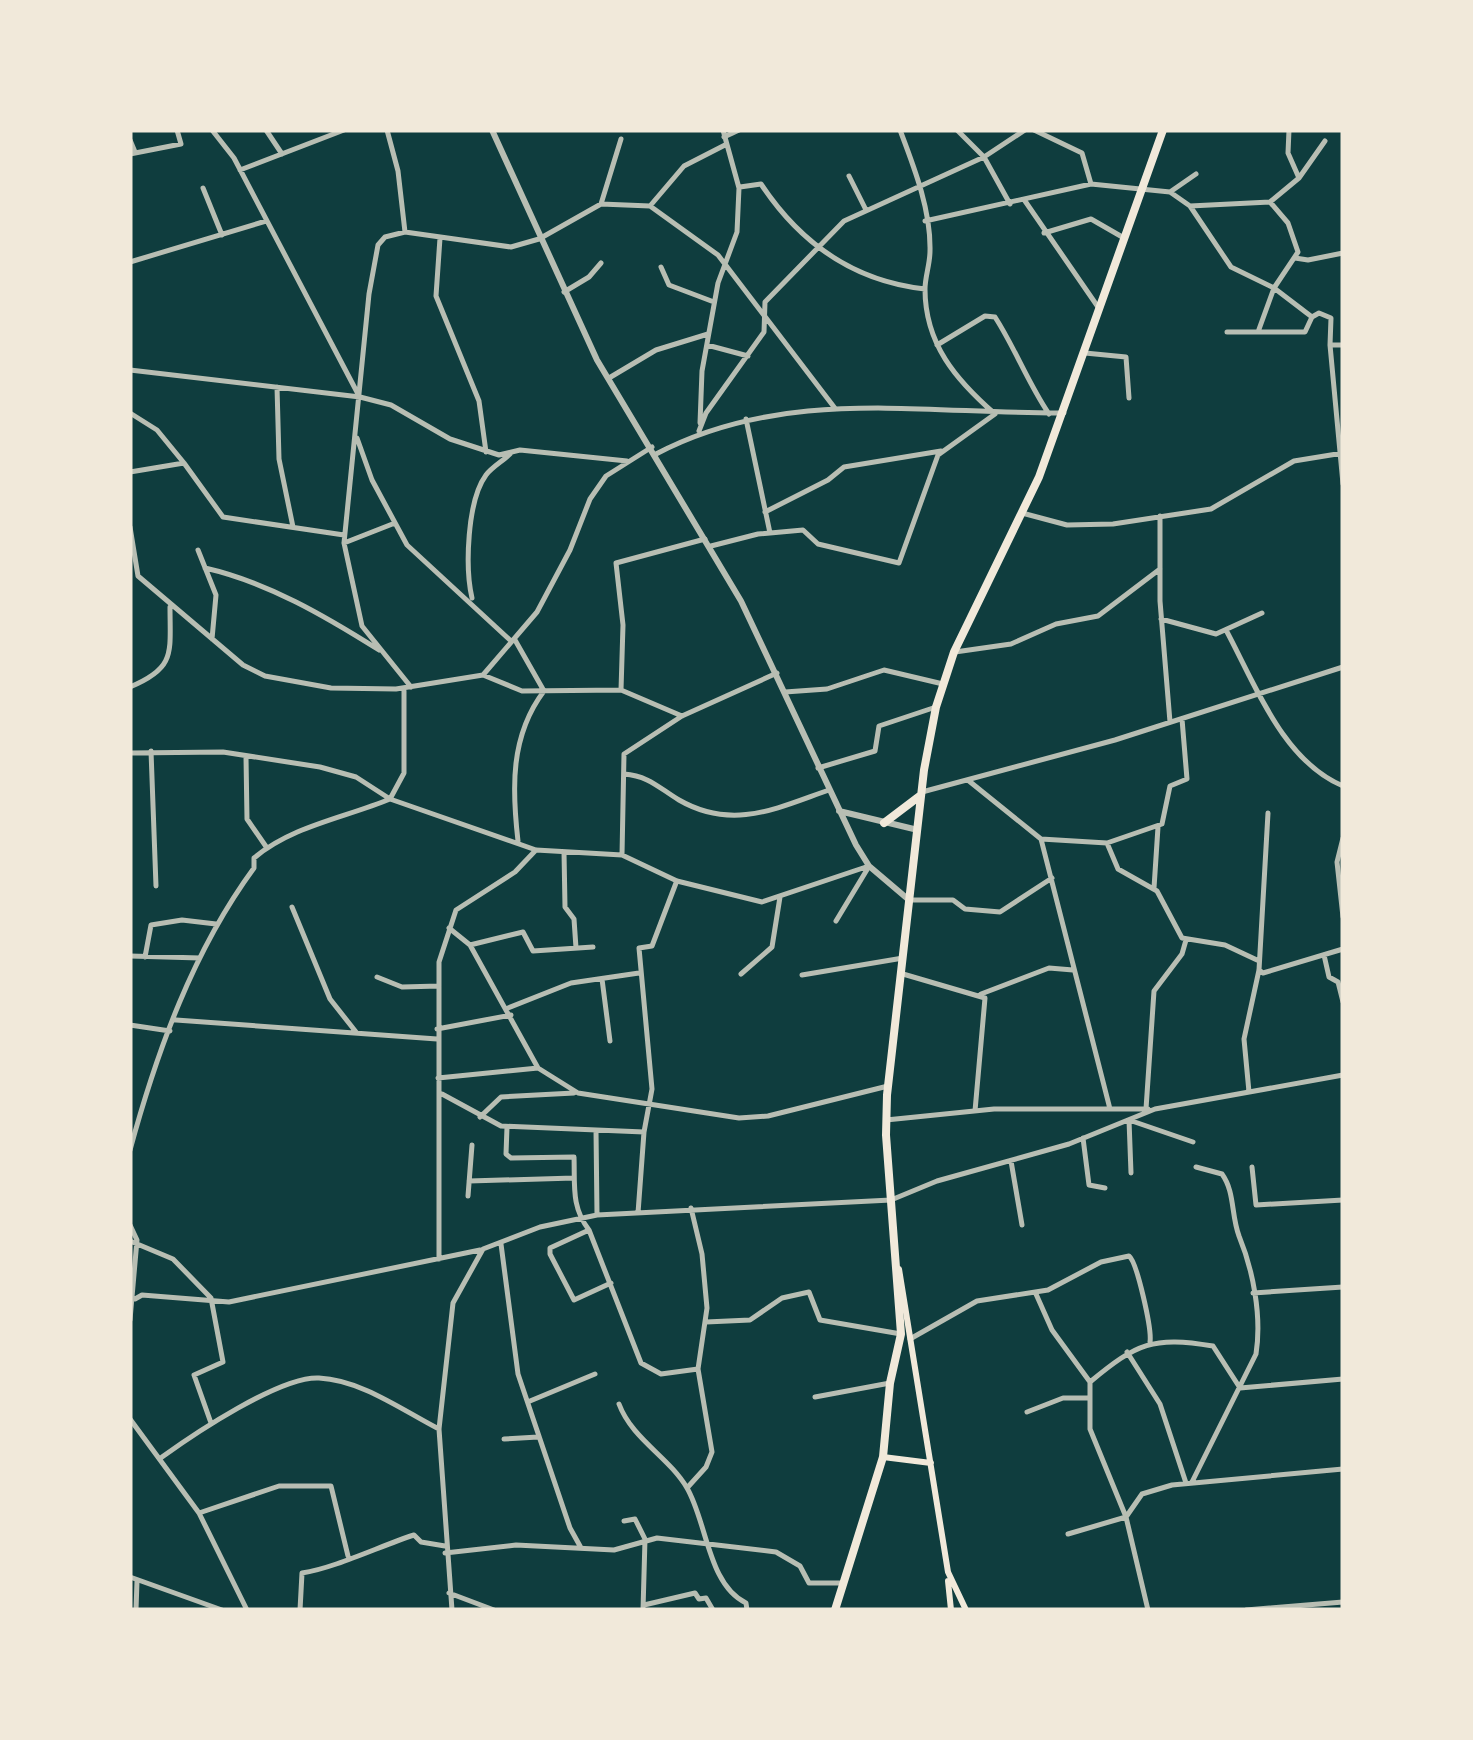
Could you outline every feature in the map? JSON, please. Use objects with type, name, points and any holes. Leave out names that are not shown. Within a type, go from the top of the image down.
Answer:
[{"type":"main road","points":[[951,1610],[931,1463],[906,1336],[886,1120],[922,794],[936,706],[954,652],[1064,414],[1163,130]]},
{"type":"main road","points":[[884,823],[922,794]]},
{"type":"main road","points":[[835,1610],[869,1513],[883,1457],[890,1383],[906,1336]]},
{"type":"main road","points":[[883,1457],[931,1463]]},
{"type":"main road","points":[[948,1572],[966,1610]]},
{"type":"street","points":[[130,140],[132,153],[181,144],[178,130]]},
{"type":"street","points":[[212,130],[240,170],[330,348],[360,397]]},
{"type":"street","points":[[266,130],[282,154]]},
{"type":"street","points":[[321,130],[322,139]]},
{"type":"street","points":[[240,170],[344,130]]},
{"type":"street","points":[[388,130],[398,171],[405,232]]},
{"type":"street","points":[[492,130],[564,292],[609,378],[708,543],[777,674],[839,811],[870,866],[910,900],[953,900],[965,909],[1000,912],[1052,878]]},
{"type":"street","points":[[650,206],[684,166],[739,130]]},
{"type":"street","points":[[900,130],[920,184],[931,248],[925,289],[931,334],[962,386],[995,414]]},
{"type":"street","points":[[957,130],[984,157],[1010,204]]},
{"type":"street","points":[[699,431],[764,332],[766,302],[844,220],[984,157],[1024,130]]},
{"type":"street","points":[[1034,130],[1082,153],[1091,184]]},
{"type":"street","points":[[1289,130],[1288,153],[1299,178]]},
{"type":"street","points":[[699,431],[714,302],[737,232],[738,188],[724,137]]},
{"type":"street","points":[[601,204],[620,139]]},
{"type":"street","points":[[1190,206],[1270,202],[1299,178],[1324,141]]},
{"type":"street","points":[[1170,192],[1196,174]]},
{"type":"street","points":[[848,176],[866,210]]},
{"type":"street","points":[[738,188],[761,184],[787,222],[868,279],[925,289]]},
{"type":"street","points":[[925,220],[1091,184],[1170,192],[1190,206],[1231,266],[1274,288],[1312,317]]},
{"type":"street","points":[[203,188],[222,235]]},
{"type":"street","points":[[1024,200],[1100,309]]},
{"type":"street","points":[[1258,332],[1274,288],[1298,252],[1288,223],[1270,202]]},
{"type":"street","points":[[411,687],[362,626],[344,543],[378,244],[385,237],[405,232],[500,247],[539,239],[601,204],[650,206],[724,263],[834,406]]},
{"type":"street","points":[[1044,233],[1091,219],[1124,238]]},
{"type":"street","points":[[130,262],[266,221]]},
{"type":"street","points":[[440,238],[436,296],[479,401],[486,452]]},
{"type":"street","points":[[1294,258],[1308,260],[1343,253]]},
{"type":"street","points":[[564,292],[589,277],[600,263]]},
{"type":"street","points":[[662,267],[669,285],[714,302]]},
{"type":"street","points":[[1226,332],[1305,332],[1312,317],[1319,313],[1332,318],[1330,345],[1343,484]]},
{"type":"street","points":[[937,346],[985,316],[996,317],[1008,332],[1030,386],[1049,414]]},
{"type":"street","points":[[609,378],[656,350],[708,334]]},
{"type":"street","points":[[706,345],[748,356]]},
{"type":"street","points":[[1330,345],[1343,345]]},
{"type":"street","points":[[1085,353],[1126,357],[1129,398]]},
{"type":"street","points":[[130,370],[360,397],[391,405],[450,439],[498,456],[513,452],[595,454],[627,460]]},
{"type":"street","points":[[278,385],[279,458],[292,527]]},
{"type":"street","points":[[483,675],[537,612],[570,550],[590,499],[606,476],[627,460],[699,431],[834,406],[1064,414]]},
{"type":"street","points":[[130,413],[157,430],[223,517],[344,535]]},
{"type":"street","points":[[621,690],[623,625],[616,563],[708,543],[803,530],[818,544],[899,563],[934,464],[944,450],[995,414]]},
{"type":"street","points":[[746,420],[770,533]]},
{"type":"street","points":[[355,431],[372,480],[394,523],[425,565],[438,571],[513,641],[544,691]]},
{"type":"street","points":[[765,512],[828,480],[844,466],[944,450]]},
{"type":"street","points":[[472,601],[465,556],[478,501],[486,475],[513,452]]},
{"type":"street","points":[[1022,512],[1067,525],[1211,509],[1294,461],[1340,453]]},
{"type":"street","points":[[130,472],[184,463]]},
{"type":"street","points":[[1160,516],[1161,619],[1170,722]]},
{"type":"street","points":[[344,543],[394,523]]},
{"type":"street","points":[[130,527],[134,568],[170,605],[265,676],[331,688],[411,687],[483,675],[512,689],[621,690],[682,716]]},
{"type":"street","points":[[198,550],[218,606],[212,639]]},
{"type":"street","points":[[205,568],[233,574],[297,603],[382,652]]},
{"type":"street","points":[[954,652],[1011,644],[1056,624],[1098,616],[1160,569]]},
{"type":"street","points":[[130,687],[157,676],[169,661],[170,605]]},
{"type":"street","points":[[1161,619],[1216,634],[1262,614]]},
{"type":"street","points":[[1226,630],[1294,748],[1324,778],[1343,789]]},
{"type":"street","points":[[922,794],[1182,719],[1343,667]]},
{"type":"street","points":[[785,692],[827,688],[884,670],[943,684]]},
{"type":"street","points":[[622,855],[624,754],[682,716],[777,674]]},
{"type":"street","points":[[130,1150],[170,1031],[200,958],[216,924],[254,868],[254,858],[287,834],[328,824],[390,799],[404,773],[402,691],[411,687]]},
{"type":"street","points":[[518,843],[511,780],[525,724],[544,691]]},
{"type":"street","points":[[818,768],[874,750],[879,726],[936,706]]},
{"type":"street","points":[[968,781],[1041,839],[1107,843],[1164,822],[1170,786],[1187,779],[1182,719]]},
{"type":"street","points":[[151,752],[156,886]]},
{"type":"street","points":[[130,753],[246,756],[356,777],[390,799],[536,850],[622,855],[677,881],[762,902],[870,866]]},
{"type":"street","points":[[246,756],[247,819],[267,848]]},
{"type":"street","points":[[624,774],[648,778],[682,802],[746,818],[829,790]]},
{"type":"street","points":[[839,811],[918,830]]},
{"type":"street","points":[[1249,1092],[1244,1039],[1259,970],[1268,814]]},
{"type":"street","points":[[1154,888],[1158,826]]},
{"type":"street","points":[[1343,838],[1337,866],[1343,917]]},
{"type":"street","points":[[1041,839],[1110,1109]]},
{"type":"street","points":[[1107,843],[1118,869],[1154,888],[1186,940],[1182,954],[1154,991],[1146,1109]]},
{"type":"street","points":[[439,1259],[442,1094],[437,1040],[439,962],[456,910],[515,872],[536,850]]},
{"type":"street","points":[[564,852],[565,906],[574,919],[576,948]]},
{"type":"street","points":[[836,921],[870,866]]},
{"type":"street","points":[[638,1213],[644,1132],[652,1088],[639,948],[652,946],[677,881]]},
{"type":"street","points":[[740,974],[772,948],[780,897]]},
{"type":"street","points":[[292,907],[330,999],[356,1032]]},
{"type":"street","points":[[146,957],[151,925],[182,920],[216,924]]},
{"type":"street","points":[[449,928],[470,944],[538,1068],[578,1093]]},
{"type":"street","points":[[470,944],[523,932],[530,950],[593,947]]},
{"type":"street","points":[[1186,940],[1224,946],[1258,960]]},
{"type":"street","points":[[1259,970],[1263,973],[1343,949]]},
{"type":"street","points":[[1324,955],[1329,977],[1338,982],[1343,1002]]},
{"type":"street","points":[[130,956],[200,958]]},
{"type":"street","points":[[802,975],[904,958]]},
{"type":"street","points":[[902,974],[981,994],[1049,968],[1073,970]]},
{"type":"street","points":[[438,1029],[510,1012],[571,983],[639,974]]},
{"type":"street","points":[[377,977],[402,987],[439,986]]},
{"type":"street","points":[[602,978],[610,1041]]},
{"type":"street","points":[[975,1111],[986,1002],[981,994]]},
{"type":"street","points":[[176,1020],[437,1040]]},
{"type":"street","points":[[130,1025],[170,1031]]},
{"type":"street","points":[[438,1078],[538,1068]]},
{"type":"street","points":[[886,1120],[975,1111],[1155,1109],[1343,1075]]},
{"type":"street","points":[[480,1117],[501,1098],[578,1093],[749,1118],[888,1086]]},
{"type":"street","points":[[442,1094],[480,1117],[507,1126],[644,1132]]},
{"type":"street","points":[[135,1299],[142,1294],[230,1302],[482,1249],[579,1217],[891,1200],[1083,1138],[1155,1109]]},
{"type":"street","points":[[1129,1120],[1194,1142]]},
{"type":"street","points":[[1129,1120],[1131,1173]]},
{"type":"street","points":[[507,1126],[508,1156],[571,1156],[579,1217],[589,1230],[641,1363],[661,1374],[698,1369]]},
{"type":"street","points":[[596,1130],[597,1215]]},
{"type":"street","points":[[1083,1138],[1089,1186],[1106,1188]]},
{"type":"street","points":[[468,1196],[472,1145]]},
{"type":"street","points":[[1011,1161],[1022,1225]]},
{"type":"street","points":[[1189,1483],[1240,1388],[1259,1337],[1249,1252],[1239,1235],[1225,1178],[1196,1167]]},
{"type":"street","points":[[1252,1167],[1256,1206],[1343,1200]]},
{"type":"street","points":[[470,1181],[574,1178]]},
{"type":"street","points":[[687,1488],[706,1467],[712,1452],[698,1369],[706,1322],[702,1254],[691,1208]]},
{"type":"street","points":[[130,1225],[135,1299],[130,1320]]},
{"type":"street","points":[[589,1230],[550,1248],[550,1254],[574,1300],[611,1282]]},
{"type":"street","points":[[134,1241],[176,1262],[212,1298],[224,1358],[194,1375],[211,1423]]},
{"type":"street","points":[[501,1244],[516,1366],[580,1546]]},
{"type":"street","points":[[452,1610],[439,1428],[454,1303],[482,1249]]},
{"type":"street","points":[[706,1322],[750,1320],[782,1298],[809,1292],[820,1320],[906,1336],[977,1302],[1036,1294],[1101,1262],[1134,1258],[1152,1330],[1150,1342]]},
{"type":"street","points":[[1253,1292],[1343,1286]]},
{"type":"street","points":[[1036,1294],[1052,1330],[1090,1382]]},
{"type":"street","points":[[1148,1610],[1126,1517],[1097,1454],[1087,1398],[1090,1382],[1127,1352],[1167,1339],[1213,1346],[1240,1388]]},
{"type":"street","points":[[1127,1352],[1160,1404],[1189,1483]]},
{"type":"street","points":[[530,1401],[595,1374]]},
{"type":"street","points":[[162,1457],[211,1423],[286,1386],[321,1378],[365,1389],[439,1428]]},
{"type":"street","points":[[1240,1388],[1343,1379]]},
{"type":"street","points":[[814,1397],[890,1383]]},
{"type":"street","points":[[1027,1412],[1063,1398],[1087,1398]]},
{"type":"street","points":[[619,1404],[629,1424],[687,1488],[733,1597],[746,1603],[748,1610]]},
{"type":"street","points":[[130,1419],[162,1457],[199,1513],[247,1610]]},
{"type":"street","points":[[504,1439],[538,1436]]},
{"type":"street","points":[[1068,1534],[1126,1517],[1142,1494],[1189,1483],[1343,1468]]},
{"type":"street","points":[[199,1513],[279,1486],[331,1486],[348,1556]]},
{"type":"street","points":[[624,1521],[636,1520],[645,1539],[644,1607],[695,1594],[698,1599],[706,1598],[713,1610]]},
{"type":"street","points":[[300,1610],[302,1573],[329,1568],[348,1556],[414,1535],[421,1542],[445,1549],[516,1545],[614,1550],[645,1539],[776,1552],[800,1566],[808,1583],[842,1583]]},
{"type":"street","points":[[130,1577],[222,1610]]},
{"type":"street","points":[[136,1610],[137,1581]]},
{"type":"street","points":[[449,1592],[494,1610]]},
{"type":"street","points":[[1246,1610],[1343,1602]]}]
